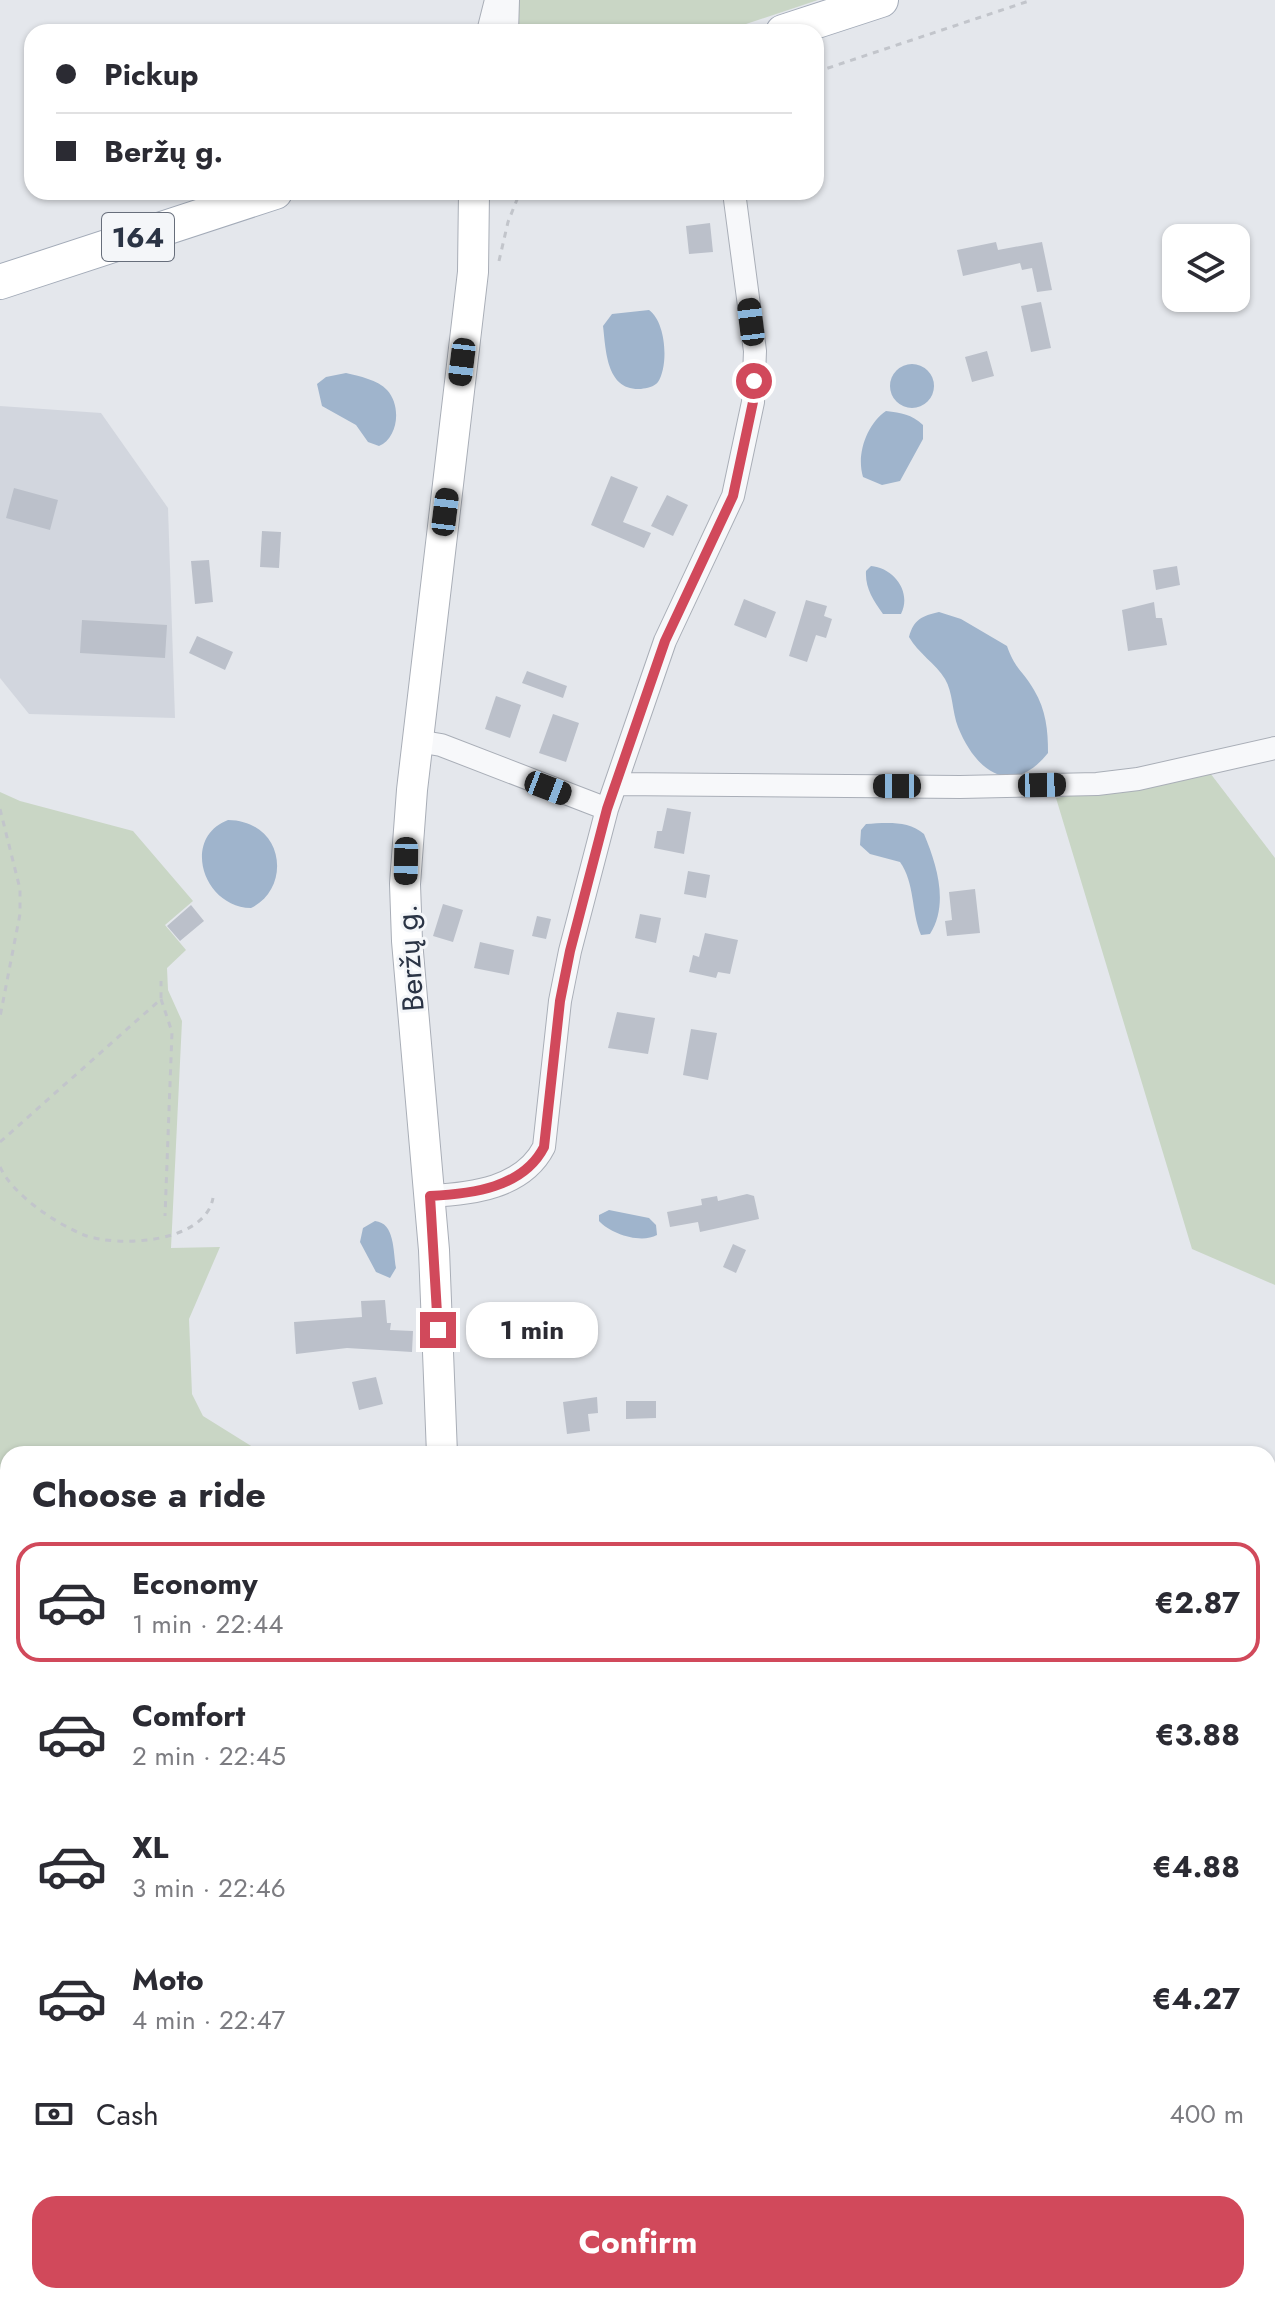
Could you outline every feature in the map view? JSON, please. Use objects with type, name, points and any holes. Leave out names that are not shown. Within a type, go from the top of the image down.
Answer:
[{"type":"main road","points":[[808,24],[881,0]]},
{"type":"main road","name":"164","points":[[0,282],[251,200]]},
{"type":"main road","points":[[473,272],[474,200]]},
{"type":"main road","points":[[473,272],[494,200]]},
{"type":"main road","name":"Beržų g.","points":[[442,1446],[430,1196],[407,941],[406,838],[473,272]]},
{"type":"street","points":[[490,24],[496,0]]},
{"type":"street","points":[[507,24],[508,0]]},
{"type":"street","points":[[430,1196],[479,1191],[505,1183],[538,1159],[544,1147],[560,1001],[607,809],[665,641],[733,496],[753,402],[755,351],[735,200]]},
{"type":"street","points":[[417,741],[441,745],[607,809]]},
{"type":"street","points":[[616,784],[960,787],[1097,784],[1138,779],[1275,748]]},
{"type":"path","points":[[824,69],[1032,0]]},
{"type":"path","points":[[0,809],[20,889],[20,914],[0,1017]]},
{"type":"path","points":[[161,981],[161,999],[172,1032],[165,1216]]},
{"type":"path","points":[[0,1142],[161,999]]},
{"type":"path","points":[[0,1167],[7,1181],[24,1199],[85,1235],[111,1239],[167,1237],[192,1229],[211,1210],[213,1198]]},
{"type":"shaded area","points":[[0,406],[101,413],[168,508],[175,718],[29,714],[0,678]]},
{"type":"green space","points":[[519,0],[818,0],[746,24],[517,24]]},
{"type":"green space","points":[[1207,769],[1275,858],[1275,1285],[1192,1249],[1056,798]]},
{"type":"green space","points":[[0,792],[20,801],[133,831],[193,901],[165,925],[186,950],[167,968],[168,990],[182,1021],[171,1248],[220,1247],[189,1319],[192,1394],[203,1416],[251,1446],[0,1446]]},
{"type":"water","points":[[649,310],[655,316],[662,334],[664,365],[658,382],[652,386],[629,388],[614,376],[610,367],[603,326],[612,314]]},
{"type":"water","points":[[912,364],[928,370],[934,386],[928,402],[912,408],[896,402],[890,386],[896,370]]},
{"type":"water","points":[[346,373],[379,384],[392,397],[396,413],[394,429],[379,446],[368,442],[356,425],[322,406],[317,384],[326,377]]},
{"type":"water","points":[[886,411],[919,421],[923,425],[923,439],[900,481],[882,485],[863,477],[861,459],[873,424]]},
{"type":"water","points":[[871,566],[887,571],[899,582],[904,598],[901,614],[883,614],[876,604],[866,577],[866,571]]},
{"type":"water","points":[[939,612],[961,619],[1007,646],[1038,698],[1046,720],[1048,753],[1035,767],[1021,774],[996,774],[985,767],[966,743],[958,727],[945,679],[909,637],[920,619]]},
{"type":"water","points":[[228,820],[247,823],[261,831],[271,843],[276,857],[277,872],[273,886],[264,899],[251,908],[234,905],[221,896],[210,884],[204,870],[202,855],[205,841],[214,829]]},
{"type":"water","points":[[866,824],[904,824],[924,834],[937,871],[940,897],[936,922],[930,934],[921,935],[908,879],[900,862],[870,854],[860,845],[861,830]]},
{"type":"water","points":[[609,1210],[649,1218],[656,1225],[657,1235],[635,1238],[611,1230],[599,1221],[599,1215]]},
{"type":"water","points":[[375,1221],[386,1227],[392,1239],[396,1268],[390,1278],[376,1272],[360,1242],[363,1228]]},
{"type":"building","points":[[710,223],[713,252],[689,254],[686,226]]},
{"type":"building","points":[[996,242],[998,250],[1042,242],[1052,290],[1037,292],[1032,268],[1022,270],[1020,263],[963,276],[957,250]]},
{"type":"building","points":[[1041,302],[1051,348],[1031,352],[1021,306]]},
{"type":"building","points":[[987,351],[994,376],[972,382],[965,357]]},
{"type":"building","points":[[611,476],[638,487],[623,522],[651,533],[644,548],[591,525]]},
{"type":"building","points":[[14,488],[58,500],[50,530],[6,518]]},
{"type":"building","points":[[667,495],[688,505],[673,536],[651,526]]},
{"type":"building","points":[[262,531],[281,532],[279,568],[260,567]]},
{"type":"building","points":[[209,560],[213,602],[195,604],[191,561]]},
{"type":"building","points":[[1177,566],[1180,585],[1156,590],[1153,570]]},
{"type":"building","points":[[744,599],[776,612],[766,638],[734,625]]},
{"type":"building","points":[[806,600],[827,606],[824,616],[832,619],[826,638],[816,635],[807,662],[789,656]]},
{"type":"building","points":[[1154,602],[1156,618],[1162,618],[1167,645],[1128,651],[1122,610]]},
{"type":"building","points":[[82,620],[167,625],[165,658],[80,653]]},
{"type":"building","points":[[197,636],[233,652],[225,670],[189,653]]},
{"type":"building","points":[[527,671],[567,686],[563,698],[522,683]]},
{"type":"building","points":[[496,696],[521,705],[510,738],[485,729]]},
{"type":"building","points":[[553,714],[579,723],[566,762],[539,753]]},
{"type":"building","points":[[667,808],[691,812],[684,854],[654,848],[657,831],[662,831]]},
{"type":"building","points":[[688,871],[710,875],[706,898],[684,894]]},
{"type":"building","points":[[975,889],[980,933],[947,936],[945,921],[952,920],[949,892]]},
{"type":"building","points":[[443,904],[463,910],[453,942],[433,936]]},
{"type":"building","points":[[191,905],[204,921],[180,941],[167,926]]},
{"type":"building","points":[[640,914],[661,918],[656,943],[635,938]]},
{"type":"building","points":[[537,916],[551,919],[546,939],[532,936]]},
{"type":"building","points":[[705,933],[738,940],[730,974],[718,972],[716,978],[689,972],[693,955],[699,957]]},
{"type":"building","points":[[480,942],[514,950],[509,975],[474,968]]},
{"type":"building","points":[[617,1012],[655,1018],[648,1054],[608,1048]]},
{"type":"building","points":[[691,1029],[717,1033],[708,1080],[683,1075]]},
{"type":"building","points":[[747,1194],[754,1196],[759,1219],[700,1232],[698,1222],[670,1227],[667,1212],[702,1205],[701,1199],[717,1196],[718,1201]]},
{"type":"building","points":[[733,1244],[746,1250],[736,1273],[723,1267]]},
{"type":"building","points":[[385,1300],[390,1330],[413,1331],[412,1352],[347,1348],[296,1354],[294,1322],[362,1317],[361,1301]]},
{"type":"building","points":[[376,1377],[383,1404],[359,1410],[352,1382]]},
{"type":"building","points":[[597,1397],[598,1413],[588,1414],[590,1431],[567,1434],[563,1402]]},
{"type":"building","points":[[626,1401],[656,1401],[656,1418],[626,1419]]},
{"type":"route","points":[[438,1330],[430,1196],[479,1191],[505,1183],[523,1173],[538,1159],[544,1147],[560,1001],[607,809],[676,613],[733,496],[753,402],[754,381]]}]
